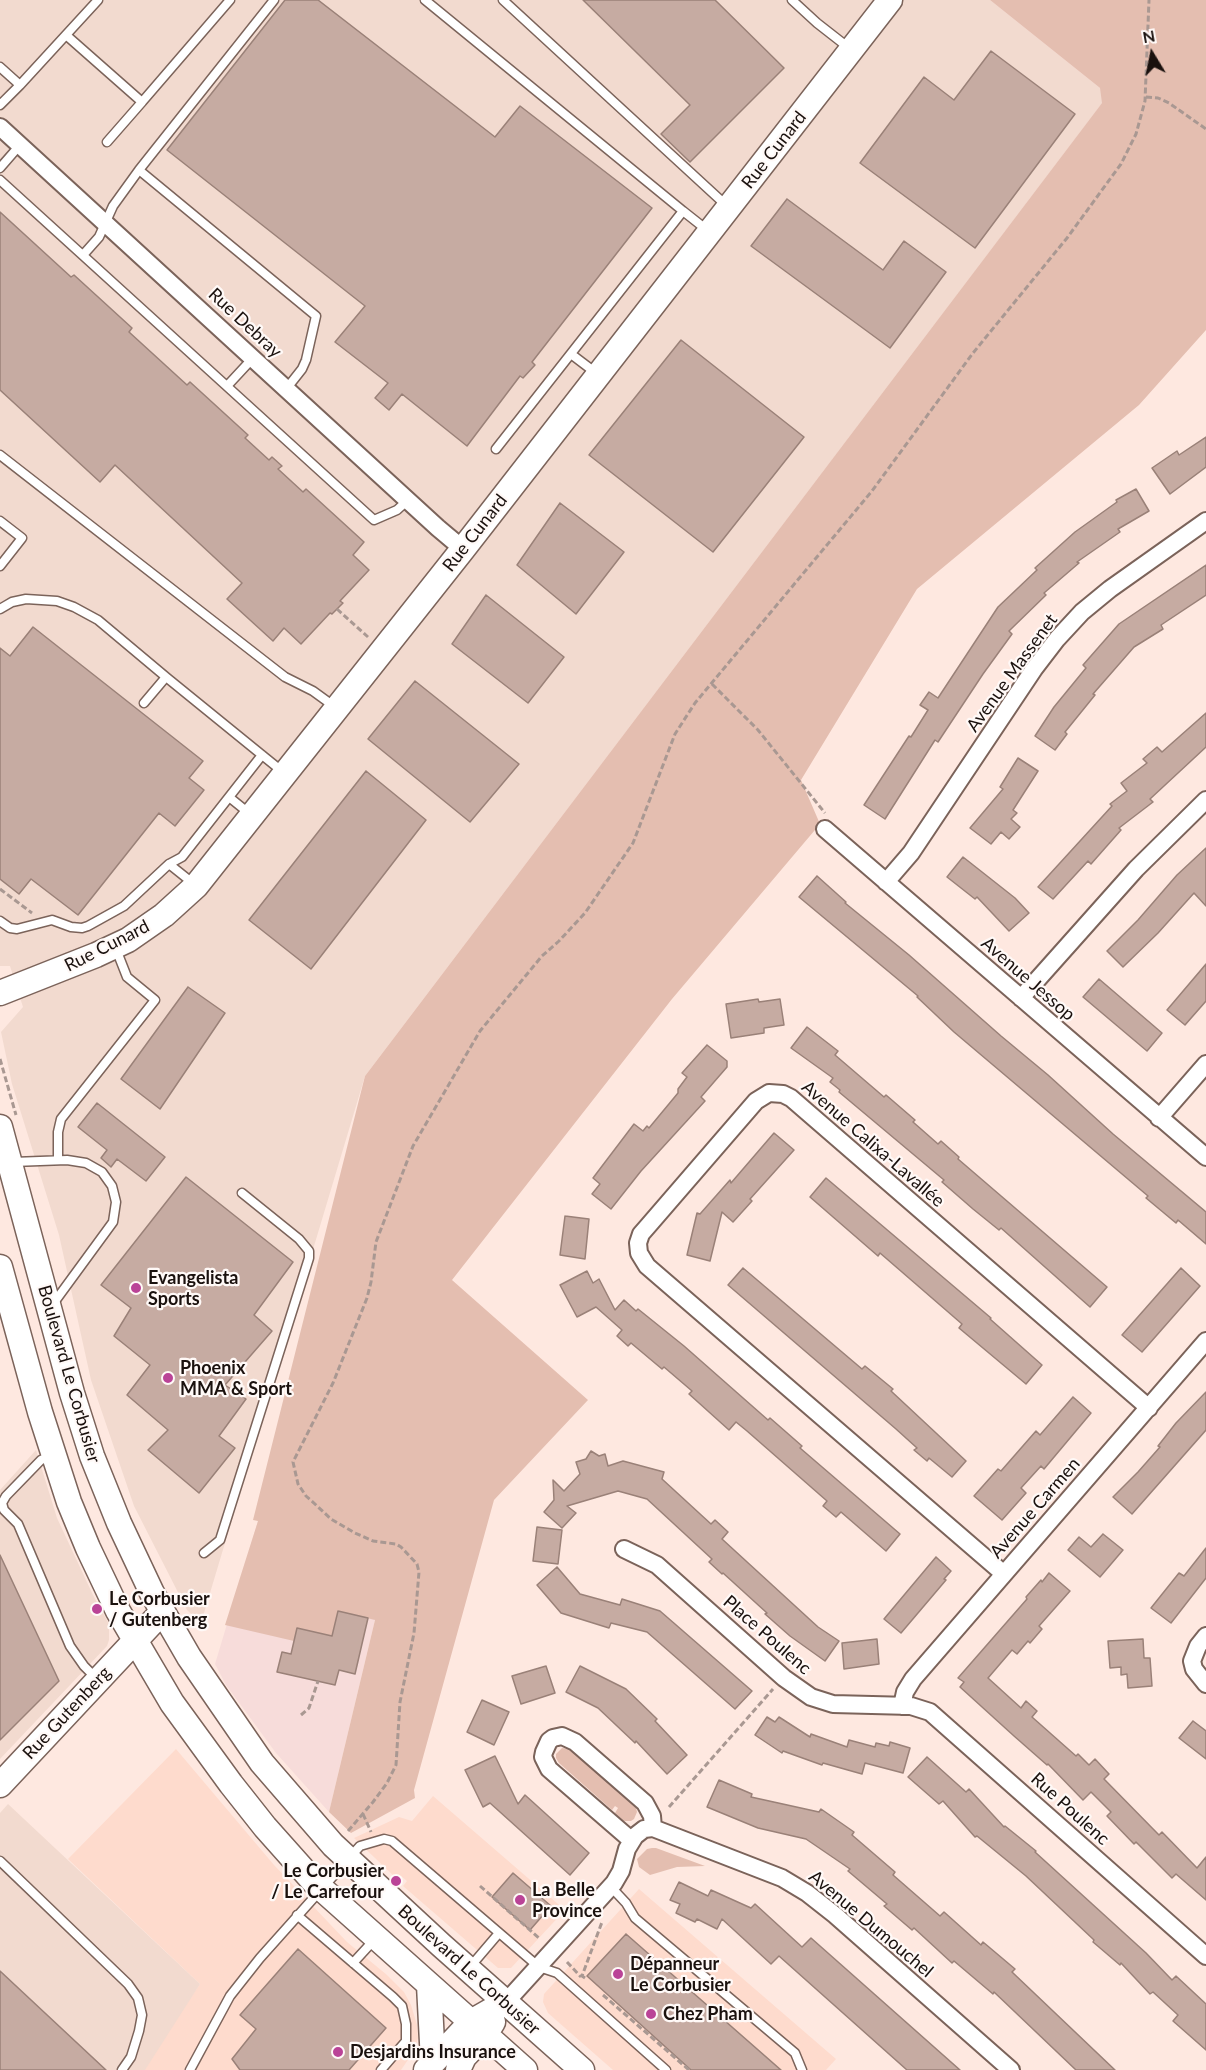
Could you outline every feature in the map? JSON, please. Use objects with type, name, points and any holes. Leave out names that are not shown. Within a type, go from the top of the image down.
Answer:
[{"type":"street","name":"Rue Cunard","points":[[0,993],[115,946],[152,925],[196,886],[463,549],[890,0]]},
{"type":"street","name":"Rue Debray","points":[[0,127],[463,549]]},
{"type":"street","name":"Avenue Massenet","points":[[886,882],[911,853],[1034,669],[1057,639],[1082,612],[1110,589],[1206,521]]},
{"type":"street","points":[[1021,998],[1136,869],[1206,800]]},
{"type":"street","name":"Avenue Jessop","points":[[826,822],[886,882],[1206,1157]]},
{"type":"street","points":[[1159,1118],[1206,1064]]},
{"type":"street","name":"Avenue Calixa-Lavallée","points":[[1004,1574],[643,1262],[638,1248],[641,1234],[756,1101],[774,1092],[788,1096],[1149,1408]]},
{"type":"street","name":"Boulevard Le Corbusier","points":[[0,1127],[49,1310],[80,1418],[102,1483],[162,1612],[197,1671],[262,1763],[317,1828],[348,1860],[582,2070]]},
{"type":"street","name":"Boulevard Le Corbusier","points":[[0,1267],[53,1455],[69,1502],[88,1548],[135,1642],[172,1703],[217,1766],[265,1827],[322,1889],[525,2070]]},
{"type":"street","name":"Avenue Carmen","points":[[902,1706],[905,1692],[913,1679],[1206,1341]]},
{"type":"street","name":"Place Poulenc","points":[[624,1549],[657,1564],[784,1678],[811,1697],[841,1705],[902,1706]]},
{"type":"street","points":[[135,1642],[162,1612]]},
{"type":"street","points":[[1206,1636],[1198,1646],[1192,1661],[1194,1669],[1206,1684]]},
{"type":"street","name":"Rue Gutenberg","points":[[0,1785],[135,1642]]},
{"type":"street","name":"Rue Poulenc","points":[[902,1706],[919,1707],[937,1718],[1206,1956]]},
{"type":"street","points":[[429,2066],[478,2028],[506,2002],[610,1887],[621,1871],[631,1840],[640,1832],[653,1828],[652,1816],[645,1803],[575,1742],[562,1736],[549,1741],[543,1757],[549,1769],[631,1840]]},
{"type":"street","name":"Avenue Dumouchel","points":[[653,1828],[782,1878],[807,1893],[1011,2070]]},
{"type":"street","points":[[429,1985],[429,2066]]},
{"type":"street","points":[[458,2070],[478,2028]]},
{"type":"lane","points":[[0,105],[98,0]]},
{"type":"lane","points":[[107,142],[230,0]]},
{"type":"lane","points":[[82,255],[99,237],[112,206],[139,170],[274,0]]},
{"type":"lane","points":[[425,0],[710,233]]},
{"type":"lane","points":[[503,0],[729,208]]},
{"type":"lane","points":[[792,0],[852,50]]},
{"type":"lane","points":[[66,35],[142,102]]},
{"type":"lane","points":[[0,67],[20,85]]},
{"type":"lane","points":[[0,168],[20,145]]},
{"type":"lane","points":[[139,170],[316,316],[306,360],[302,369],[286,388]]},
{"type":"lane","points":[[0,180],[374,520],[389,515],[408,501]]},
{"type":"lane","points":[[496,448],[683,211]]},
{"type":"lane","points":[[571,354],[598,375]]},
{"type":"lane","points":[[227,386],[253,357]]},
{"type":"lane","points":[[0,455],[285,677],[313,691],[337,708]]},
{"type":"lane","points":[[0,521],[22,538],[0,566]]},
{"type":"lane","points":[[0,609],[12,602],[26,599],[57,601],[98,620],[285,774]]},
{"type":"lane","points":[[144,703],[166,677]]},
{"type":"lane","points":[[0,921],[10,928],[17,929],[52,920],[71,927],[82,928],[124,906],[170,864],[182,857],[262,755]]},
{"type":"lane","points":[[229,797],[253,816]]},
{"type":"lane","points":[[170,864],[196,886]]},
{"type":"lane","points":[[58,1160],[58,1132],[61,1119],[155,1000],[127,976],[115,946]]},
{"type":"lane","points":[[9,1162],[58,1160],[86,1163],[102,1172],[112,1186],[116,1203],[109,1228],[49,1310]]},
{"type":"lane","points":[[204,1553],[220,1540],[309,1258],[309,1251],[299,1239],[242,1193]]},
{"type":"lane","points":[[53,1455],[40,1460],[6,1496],[2,1503],[2,1512],[18,1524],[70,1646],[98,1681]]},
{"type":"lane","points":[[190,2070],[230,1996],[260,1958],[360,1846],[380,1839],[392,1841],[539,1966],[557,1973],[666,2070]]},
{"type":"lane","points":[[0,1861],[128,1984],[138,1998],[142,2015],[139,2031],[131,2057],[122,2070]]},
{"type":"lane","points":[[610,1887],[626,1903],[635,1918],[795,2053],[802,2070]]},
{"type":"lane","points":[[297,1915],[399,2002],[404,2012],[406,2041],[381,2070]]},
{"type":"lane","points":[[468,1969],[499,1933]]},
{"type":"lane","points":[[354,1963],[376,1938]]},
{"type":"path","points":[[347,1832],[387,1783],[396,1765],[399,1711],[414,1633],[419,1572],[417,1564],[401,1547],[396,1544],[365,1539],[331,1519],[306,1496],[295,1476],[293,1462],[333,1383],[367,1298],[376,1242],[418,1136],[480,1031],[542,956],[585,913],[633,843],[675,734],[695,704],[872,491],[973,353],[1067,238],[1130,149],[1141,118],[1145,97],[1149,0]]},
{"type":"path","points":[[1145,97],[1158,98],[1168,103],[1206,129]]},
{"type":"path","points":[[337,609],[368,637]]},
{"type":"path","points":[[712,684],[758,730],[826,822]]},
{"type":"path","points":[[0,889],[17,902]]},
{"type":"path","points":[[301,1715],[309,1708],[318,1681]]},
{"type":"path","points":[[669,1807],[775,1688]]},
{"type":"path","points":[[363,1814],[371,1830]]},
{"type":"path","points":[[480,1886],[540,1939]]},
{"type":"path","points":[[582,1976],[602,1922]]},
{"type":"path","points":[[567,1962],[591,1984]]},
{"type":"path","points":[[600,1992],[688,2070]]},
{"type":"shaded area","points":[[0,0],[990,0],[1100,88],[1106,98],[365,1076],[201,1623],[187,1610],[134,1506],[91,1380],[59,1235],[12,1084],[1,1032],[23,1007],[10,966],[0,966]]},
{"type":"shaded area","points":[[990,0],[1206,0],[1206,330],[1139,405],[917,589],[801,780],[820,824],[672,999],[452,1280],[588,1400],[494,1500],[414,1790],[415,1798],[351,1833],[329,1812],[375,1620],[338,1611],[332,1636],[294,1641],[225,1625],[258,1521],[253,1520],[365,1076],[1102,103],[1100,88]]},
{"type":"shaded area","points":[[36,1450],[57,1518],[109,1624],[109,1640],[107,1646],[0,1759],[0,1490]]},
{"type":"shaded area","points":[[258,1521],[375,1620],[329,1812],[276,1753],[226,1685],[215,1664]]},
{"type":"shaded area","points":[[562,1748],[571,1749],[636,1808],[634,1819],[623,1821],[615,1813],[618,1808],[615,1806],[612,1810],[559,1763],[556,1754]]},
{"type":"shaded area","points":[[176,1749],[274,1865],[347,1942],[404,1992],[411,2005],[418,2038],[414,2051],[401,2070],[139,2070],[200,1984],[68,1859]]},
{"type":"shaded area","points":[[433,1796],[565,1910],[511,1968],[498,1968],[403,1886],[407,1881],[401,1876],[397,1879],[354,1838],[399,1817],[412,1821]]},
{"type":"shaded area","points":[[8,1804],[200,1984],[145,2070],[0,2070],[0,1813]]},
{"type":"shaded area","points":[[656,1848],[705,1866],[677,1867],[650,1875],[639,1867],[637,1859],[647,1849]]},
{"type":"shaded area","points":[[639,1889],[836,2059],[826,2070],[613,2070],[548,2013],[543,2002],[544,1994]]},
{"type":"building","points":[[285,0],[318,0],[495,137],[520,106],[652,208],[532,362],[535,365],[523,378],[520,376],[467,446],[402,394],[389,410],[375,398],[388,383],[335,342],[365,306],[167,150]]},
{"type":"building","points":[[583,0],[715,0],[784,68],[690,162],[661,134],[690,105]]},
{"type":"building","points":[[991,51],[1075,114],[975,248],[860,163],[924,77],[954,100]]},
{"type":"building","points":[[787,199],[883,270],[904,241],[946,272],[890,348],[751,246]]},
{"type":"building","points":[[0,212],[71,277],[74,275],[132,328],[129,332],[187,385],[190,382],[248,435],[245,438],[269,460],[272,457],[282,466],[278,469],[303,492],[306,489],[364,542],[353,555],[369,570],[340,601],[343,603],[332,614],[330,613],[301,644],[284,628],[273,641],[227,599],[242,583],[115,465],[100,482],[0,390]]},
{"type":"building","points":[[681,340],[804,437],[713,552],[589,455]]},
{"type":"building","points":[[1206,437],[1206,467],[1170,494],[1152,468],[1177,451],[1179,455]]},
{"type":"building","points":[[1136,489],[1149,511],[1118,529],[1120,532],[1077,562],[1079,563],[1044,593],[1046,595],[1009,631],[1012,634],[938,742],[935,740],[885,819],[864,805],[928,710],[920,705],[929,692],[938,698],[998,607],[1037,570],[1035,568],[1075,532],[1117,502],[1116,500]]},
{"type":"building","points":[[560,503],[624,552],[576,614],[517,565]]},
{"type":"building","points":[[1206,565],[1206,595],[1161,625],[1163,629],[1134,647],[1093,694],[1095,695],[1065,732],[1067,734],[1055,750],[1035,736],[1054,707],[1086,668],[1083,665],[1119,624]]},
{"type":"building","points":[[486,595],[564,657],[528,703],[452,644]]},
{"type":"building","points":[[33,627],[203,761],[189,778],[204,790],[175,826],[159,813],[78,915],[31,879],[19,894],[0,879],[0,648],[10,656]]},
{"type":"building","points":[[415,681],[519,764],[470,822],[368,739]]},
{"type":"building","points":[[1206,713],[1206,747],[1150,799],[1153,802],[1119,828],[1121,830],[1091,864],[1088,861],[1053,899],[1038,887],[1112,806],[1110,804],[1127,791],[1121,783],[1147,763],[1143,759],[1157,747],[1162,752]]},
{"type":"building","points":[[1018,758],[1038,771],[1013,810],[1017,813],[1011,819],[1020,827],[1009,839],[1001,832],[991,844],[970,828],[1003,789],[1000,787]]},
{"type":"building","points":[[366,771],[426,820],[311,969],[249,920]]},
{"type":"building","points":[[1206,848],[1206,906],[1194,893],[1123,967],[1107,951],[1138,920],[1177,875]]},
{"type":"building","points":[[963,857],[1015,898],[1029,913],[1009,931],[977,897],[975,899],[947,877]]},
{"type":"building","points":[[817,876],[845,903],[909,955],[1113,1134],[1206,1212],[1206,1244],[1178,1220],[1176,1223],[1146,1198],[1148,1196],[954,1032],[918,996],[799,897]]},
{"type":"building","points":[[1206,964],[1206,1001],[1185,1025],[1167,1010]]},
{"type":"building","points":[[1099,979],[1162,1033],[1147,1051],[1083,997]]},
{"type":"building","points":[[188,987],[225,1013],[160,1109],[121,1079]]},
{"type":"building","points":[[758,999],[759,1002],[780,999],[784,1025],[764,1028],[764,1033],[731,1038],[726,1004]]},
{"type":"building","points":[[807,1027],[838,1051],[835,1055],[915,1120],[913,1122],[938,1144],[941,1141],[959,1157],[958,1159],[1107,1287],[1090,1307],[1001,1228],[999,1230],[973,1209],[942,1182],[944,1180],[839,1092],[840,1090],[830,1082],[833,1078],[791,1048]]},
{"type":"building","points":[[707,1045],[727,1061],[727,1067],[701,1097],[705,1101],[641,1171],[611,1209],[592,1194],[600,1184],[593,1178],[634,1124],[643,1131],[647,1126],[649,1128],[678,1093],[678,1089],[687,1077],[682,1073]]},
{"type":"building","points":[[97,1103],[165,1157],[146,1181],[117,1159],[111,1167],[101,1158],[107,1150],[78,1127]]},
{"type":"building","points":[[774,1133],[794,1150],[750,1199],[752,1201],[733,1222],[722,1212],[710,1261],[687,1255],[697,1213],[700,1214],[730,1180],[731,1183]]},
{"type":"building","points":[[186,1177],[293,1262],[254,1315],[272,1331],[225,1385],[246,1399],[219,1436],[235,1448],[199,1493],[148,1450],[168,1430],[127,1395],[150,1365],[114,1336],[131,1308],[101,1285]]},
{"type":"building","points":[[826,1178],[991,1318],[1042,1365],[1026,1384],[959,1328],[962,1324],[880,1253],[878,1256],[810,1197]]},
{"type":"building","points":[[565,1216],[589,1219],[585,1259],[560,1255]]},
{"type":"building","points":[[743,1268],[862,1369],[865,1366],[893,1389],[891,1391],[966,1461],[952,1477],[929,1458],[927,1461],[914,1450],[917,1448],[896,1429],[728,1285]]},
{"type":"building","points":[[1181,1268],[1200,1286],[1142,1352],[1122,1335]]},
{"type":"building","points":[[587,1271],[593,1283],[599,1279],[615,1310],[624,1300],[636,1311],[638,1309],[768,1420],[770,1418],[802,1446],[800,1448],[900,1534],[886,1551],[841,1512],[836,1517],[823,1506],[827,1501],[736,1422],[729,1430],[689,1394],[692,1391],[664,1367],[662,1369],[631,1343],[628,1346],[617,1336],[622,1330],[596,1307],[577,1317],[560,1285]]},
{"type":"building","points":[[1206,1392],[1206,1430],[1132,1514],[1113,1497],[1138,1472],[1160,1447],[1158,1446],[1176,1423]]},
{"type":"building","points":[[1073,1397],[1091,1413],[1044,1469],[1041,1466],[1021,1488],[1026,1493],[1002,1520],[974,1496],[998,1469],[1001,1471],[1036,1431],[1040,1435]]},
{"type":"building","points":[[591,1451],[599,1456],[605,1454],[608,1466],[623,1461],[664,1472],[662,1479],[711,1524],[715,1520],[728,1532],[722,1539],[818,1627],[839,1641],[825,1661],[790,1636],[765,1614],[767,1613],[709,1562],[712,1559],[647,1499],[618,1491],[567,1506],[576,1513],[562,1528],[544,1512],[554,1500],[553,1480],[564,1491],[580,1474],[576,1462],[586,1459]]},
{"type":"building","points":[[537,1527],[562,1530],[558,1564],[533,1561]]},
{"type":"building","points":[[1103,1534],[1123,1550],[1100,1577],[1068,1550],[1079,1537],[1091,1547]]},
{"type":"building","points":[[1206,1548],[1206,1578],[1171,1623],[1151,1608],[1179,1573],[1184,1576]]},
{"type":"building","points":[[0,1555],[59,1681],[0,1740]]},
{"type":"building","points":[[936,1557],[951,1571],[901,1633],[884,1619]]},
{"type":"building","points":[[557,1567],[580,1594],[620,1605],[622,1599],[660,1611],[752,1691],[735,1709],[647,1632],[611,1623],[609,1628],[561,1613],[537,1585]]},
{"type":"building","points":[[1049,1573],[1070,1591],[1039,1626],[1042,1629],[1030,1643],[1028,1641],[1017,1654],[1012,1650],[988,1678],[1021,1708],[1026,1701],[1037,1711],[1032,1717],[1076,1756],[1078,1754],[1089,1765],[1095,1759],[1109,1774],[1104,1779],[1159,1835],[1162,1832],[1197,1868],[1206,1857],[1206,1900],[1176,1874],[1172,1878],[1136,1842],[1134,1844],[1107,1816],[1111,1812],[1091,1792],[1083,1800],[1048,1764],[960,1687],[964,1682],[958,1678]]},
{"type":"building","points":[[338,1611],[368,1618],[355,1674],[339,1670],[335,1685],[277,1672],[282,1652],[291,1654],[297,1628],[332,1636]]},
{"type":"building","points":[[877,1639],[879,1664],[844,1669],[842,1643]]},
{"type":"building","points":[[1143,1639],[1144,1658],[1150,1658],[1152,1686],[1128,1688],[1127,1674],[1121,1675],[1121,1667],[1110,1668],[1108,1641]]},
{"type":"building","points":[[546,1666],[555,1693],[521,1704],[512,1676]]},
{"type":"building","points":[[580,1666],[626,1689],[657,1719],[655,1721],[687,1755],[667,1774],[636,1741],[635,1743],[598,1708],[566,1692]]},
{"type":"building","points":[[482,1700],[509,1712],[494,1745],[467,1732]]},
{"type":"building","points":[[767,1717],[775,1722],[779,1717],[810,1737],[811,1734],[847,1747],[849,1740],[875,1747],[876,1743],[889,1746],[890,1742],[910,1748],[903,1773],[865,1763],[862,1774],[823,1763],[822,1765],[783,1751],[782,1753],[755,1735]]},
{"type":"building","points":[[1193,1721],[1206,1731],[1206,1759],[1179,1738]]},
{"type":"building","points":[[495,1756],[518,1804],[525,1795],[589,1853],[570,1875],[490,1803],[483,1807],[465,1770]]},
{"type":"building","points":[[927,1757],[966,1792],[969,1789],[1004,1827],[1036,1851],[1172,1980],[1176,1976],[1206,2004],[1206,2050],[1173,2021],[1178,2015],[1153,1992],[1150,1994],[1121,1963],[1120,1965],[1093,1942],[1094,1940],[1026,1876],[977,1836],[975,1837],[943,1801],[939,1804],[908,1777]]},
{"type":"building","points":[[719,1780],[752,1794],[751,1797],[819,1812],[821,1809],[854,1832],[852,1835],[895,1872],[893,1875],[940,1916],[944,1912],[981,1945],[983,1942],[1015,1969],[1012,1972],[1115,2070],[1076,2070],[994,1992],[993,1994],[954,1961],[952,1963],[914,1928],[912,1930],[884,1906],[887,1904],[848,1871],[850,1869],[806,1839],[758,1828],[707,1807]]},
{"type":"building","points":[[513,1873],[551,1906],[530,1930],[492,1897]]},
{"type":"building","points":[[679,1882],[708,1896],[711,1890],[751,1908],[755,1904],[802,1947],[811,1938],[960,2070],[907,2070],[779,1956],[771,1964],[722,1919],[717,1929],[697,1919],[695,1922],[676,1913],[680,1904],[670,1900]]},
{"type":"building","points":[[626,1934],[781,2070],[691,2070],[587,1976]]},
{"type":"building","points":[[298,1949],[386,2028],[349,2070],[240,2070],[232,2059],[256,2029],[240,2015]]},
{"type":"building","points":[[0,1971],[106,2070],[0,2070]]},
{"type":"place","name":"Evangelista Sports","points":[[136,1288]]},
{"type":"place","name":"Phoenix MMA & Sport","points":[[168,1378]]},
{"type":"place","name":"Le Corbusier / Gutenberg","points":[[97,1609]]},
{"type":"place","name":"Le Corbusier / Le Carrefour","points":[[396,1881]]},
{"type":"place","name":"La Belle Province","points":[[520,1900]]},
{"type":"place","name":"Dépanneur Le Corbusier","points":[[618,1974]]},
{"type":"place","name":"Chez Pham","points":[[651,2014]]},
{"type":"place","name":"Desjardins Insurance","points":[[338,2052]]}]
